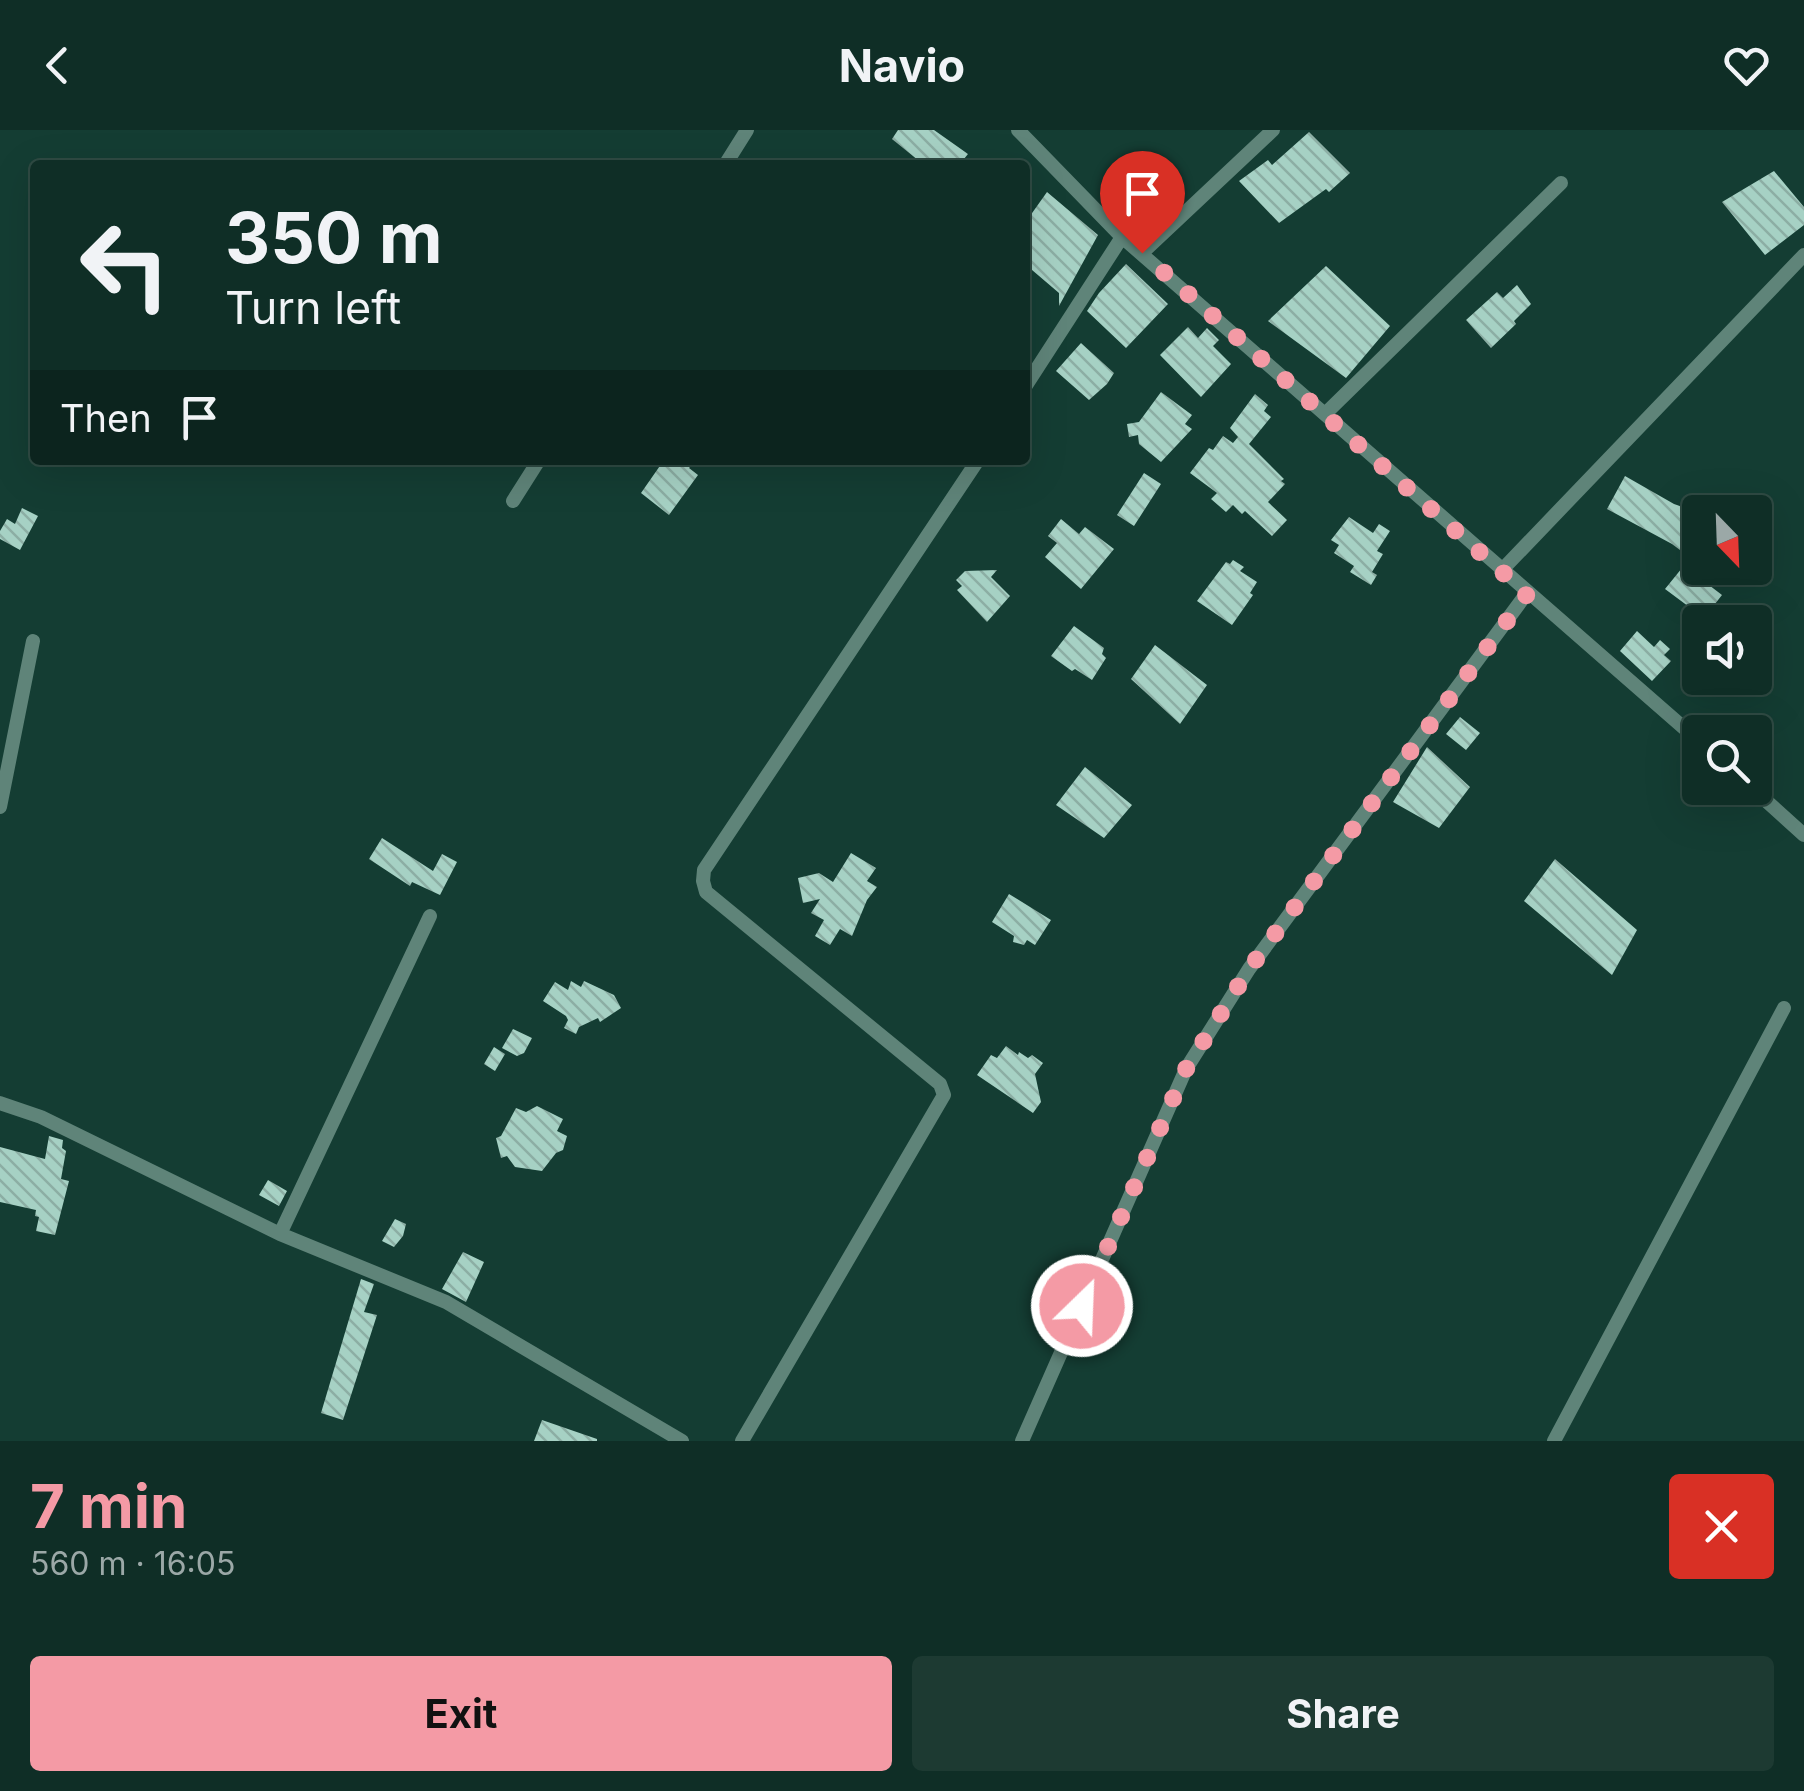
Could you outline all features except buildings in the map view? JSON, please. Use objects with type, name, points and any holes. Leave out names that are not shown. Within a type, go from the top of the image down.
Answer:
[{"type":"street","points":[[728,160],[747,130]]},
{"type":"street","points":[[1018,130],[1122,237],[1682,727]]},
{"type":"street","points":[[1142,253],[1273,130]]},
{"type":"street","points":[[1324,414],[1560,183]]},
{"type":"street","points":[[1030,379],[1122,237]]},
{"type":"street","points":[[1501,571],[1804,255]]},
{"type":"street","points":[[513,501],[535,465]]},
{"type":"street","points":[[742,1441],[944,1094],[940,1084],[706,892],[704,870],[975,465]]},
{"type":"street","points":[[1022,1441],[1186,1069],[1249,969],[1527,594]]},
{"type":"street","points":[[0,808],[33,641]]},
{"type":"street","points":[[1770,805],[1804,836]]},
{"type":"street","points":[[280,1234],[430,916]]},
{"type":"street","points":[[1554,1441],[1784,1008]]},
{"type":"street","points":[[0,1103],[76,1134],[280,1234],[446,1302],[682,1441]]},
{"type":"route","points":[[1082,1306],[1186,1069],[1249,969],[1527,594],[1142,253]]}]
